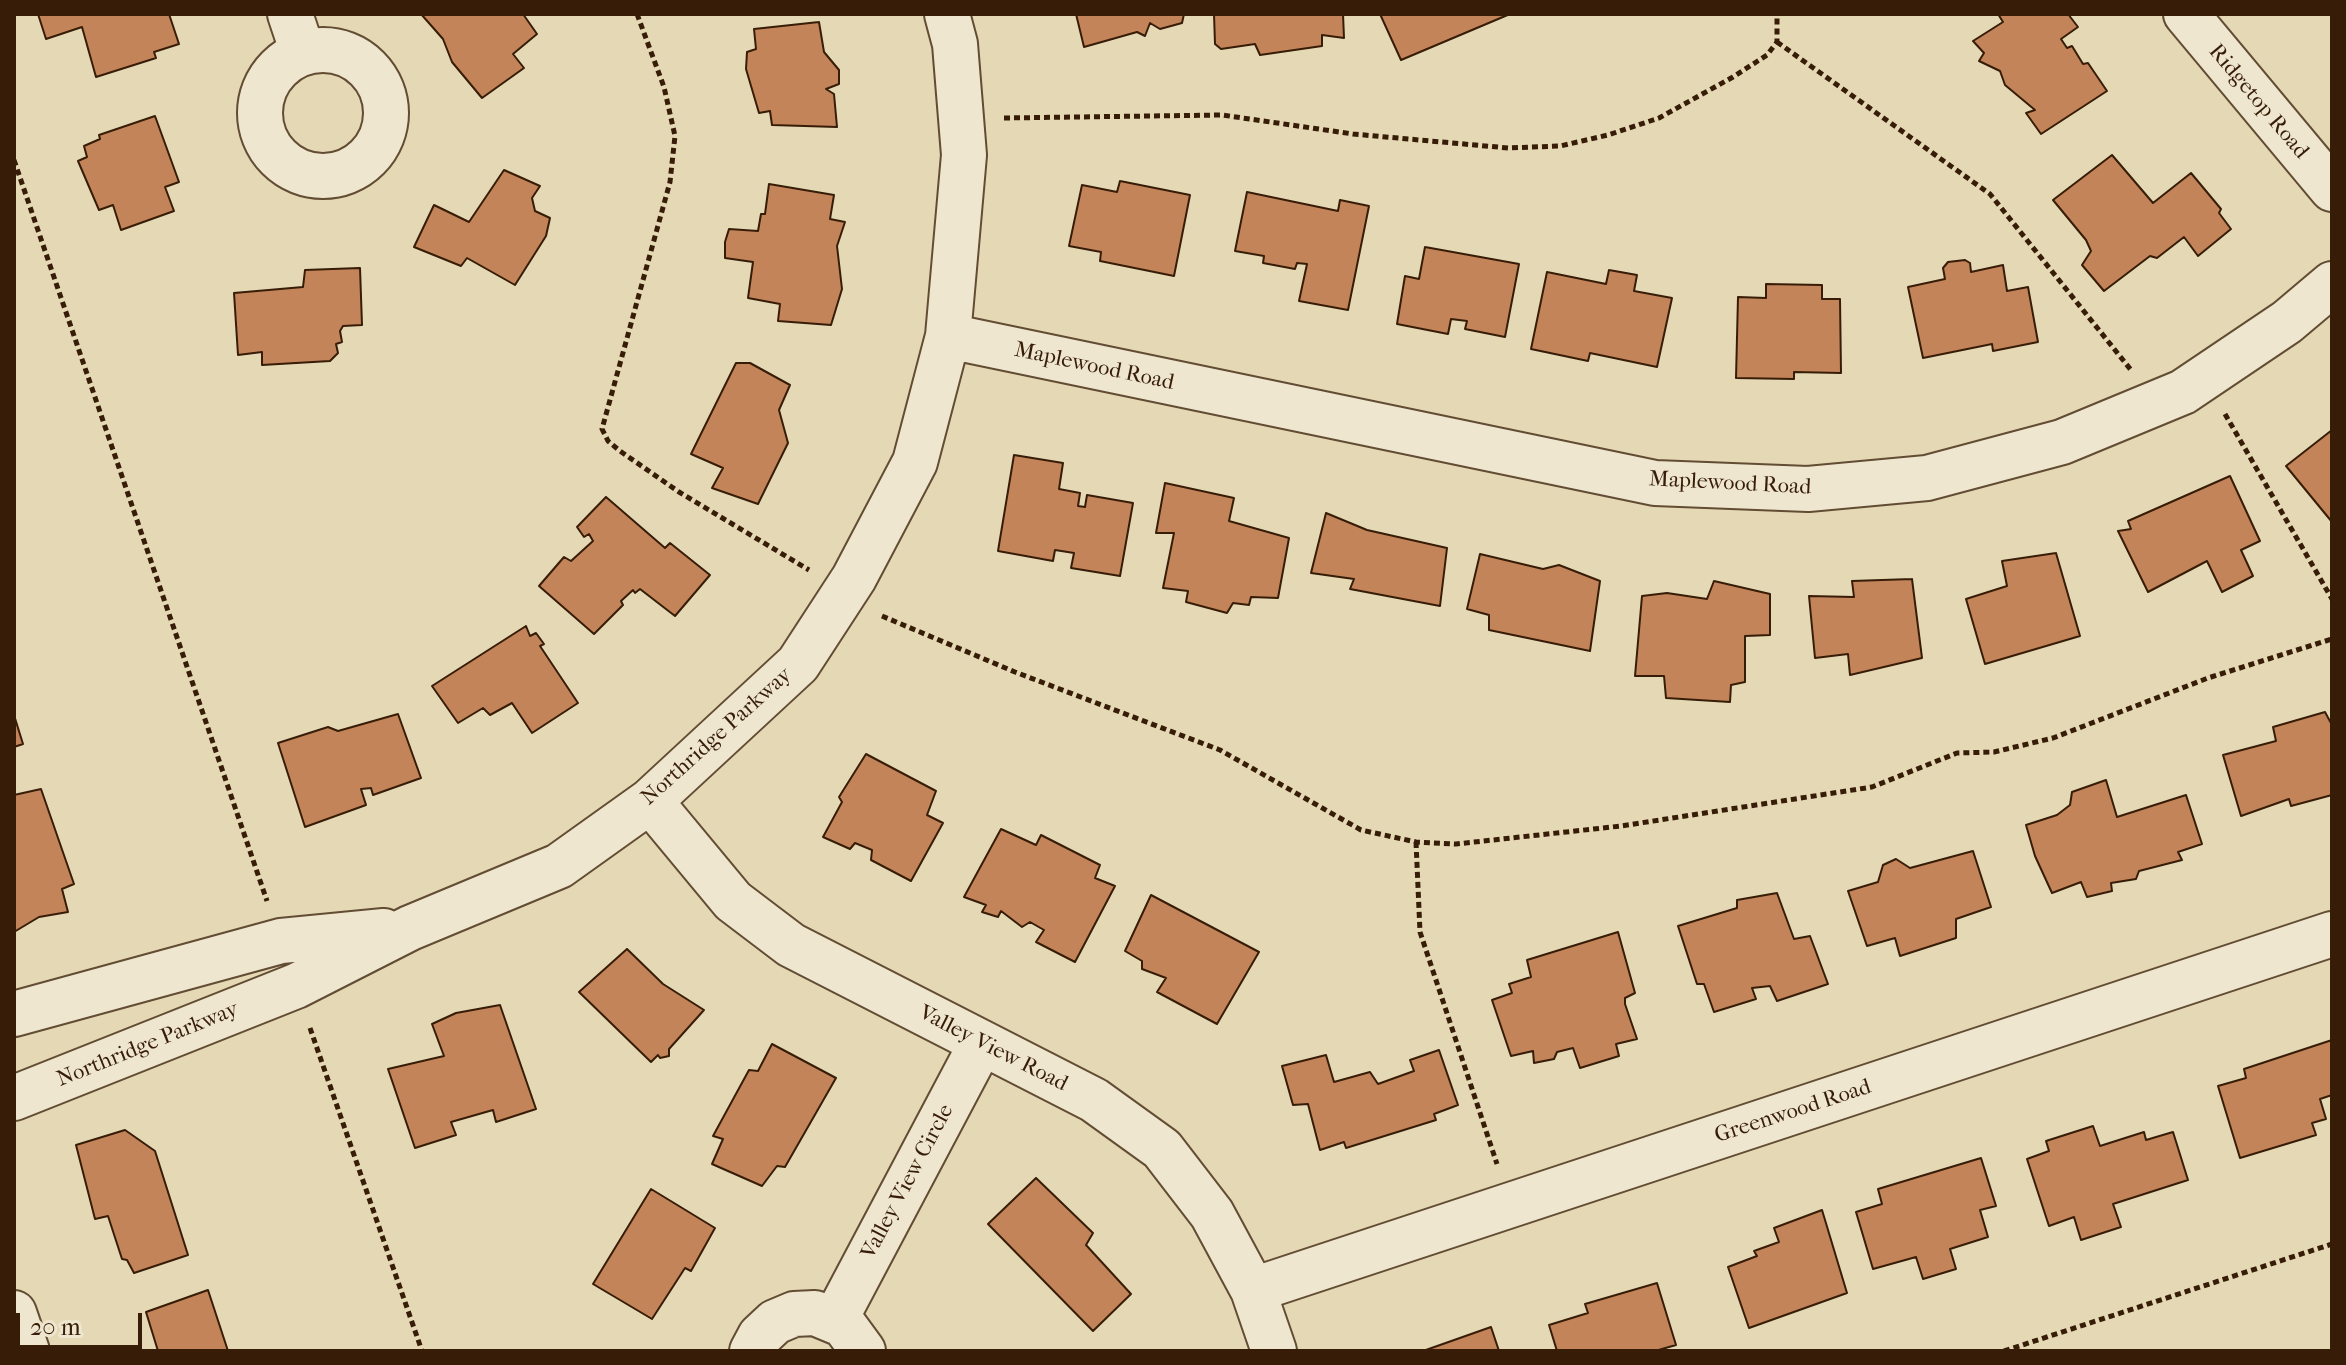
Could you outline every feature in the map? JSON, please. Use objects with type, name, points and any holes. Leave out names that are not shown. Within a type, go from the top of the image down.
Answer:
[{"type":"street","name":"Northridge Parkway","points":[[14,1098],[296,986],[410,928],[559,866],[650,801],[798,664],[844,593],[915,462],[948,336],[964,155],[955,44],[947,14]]},
{"type":"street","name":"Ridgetop Road","points":[[2186,14],[2332,189]]},
{"type":"street","name":"Maplewood Road","points":[[948,336],[1655,483],[1808,489],[1927,478],[2062,442],[2204,379],[2287,322],[2332,284]]},
{"type":"street","name":"Valley View Road","points":[[650,801],[733,901],[791,945],[1094,1100],[1162,1149],[1212,1214],[1253,1290],[1274,1351]]},
{"type":"street","name":"Northridge Parkway","points":[[14,1014],[281,941],[410,928]]},
{"type":"street","name":"Greenwood Road","points":[[1253,1290],[2332,934]]},
{"type":"street","name":"Valley View Circle","points":[[752,1351],[760,1336],[775,1322],[794,1314],[815,1313],[849,1335],[981,1044]]},
{"type":"street","points":[[14,1313],[27,1351]]},
{"type":"path","points":[[637,14],[664,87],[675,136],[670,182],[602,429],[608,441],[679,492],[896,624],[1220,750],[1361,830],[1416,842],[1456,844],[1525,839],[1872,787],[1957,753],[1994,752],[2053,738],[2208,678],[2332,639]]},
{"type":"path","points":[[961,120],[1066,114],[1222,115],[1353,134],[1508,148],[1560,146],[1659,118],[1733,77],[1767,55],[1777,42],[1777,14]]},
{"type":"path","points":[[1777,42],[1990,194],[2129,367],[2151,405]]},
{"type":"path","points":[[14,160],[281,941]]},
{"type":"path","points":[[2204,379],[2332,599]]},
{"type":"path","points":[[1416,842],[1420,932],[1511,1205]]},
{"type":"path","points":[[296,986],[422,1351]]},
{"type":"path","points":[[2004,1351],[2332,1244]]},
{"type":"building","points":[[38,14],[169,14],[179,44],[154,52],[156,58],[96,77],[82,27],[46,39]]},
{"type":"building","points":[[421,14],[523,14],[537,34],[513,54],[524,68],[482,98],[452,62],[443,39]]},
{"type":"building","points":[[1076,14],[1184,14],[1182,23],[1160,29],[1150,23],[1145,36],[1137,32],[1084,47]]},
{"type":"building","points":[[1214,14],[1343,14],[1344,38],[1322,35],[1322,46],[1260,55],[1255,44],[1221,49],[1215,44]]},
{"type":"building","points":[[1380,14],[1510,14],[1401,60]]},
{"type":"building","points":[[1998,14],[2068,14],[2078,27],[2061,39],[2067,48],[2072,46],[2083,64],[2088,63],[2107,91],[2041,134],[2026,113],[2035,110],[2005,85],[2000,71],[1979,61],[1984,53],[1973,41],[2003,22]]},
{"type":"building","points":[[819,22],[824,52],[839,70],[839,84],[826,89],[834,94],[837,127],[772,125],[770,111],[759,113],[746,69],[747,52],[756,49],[754,29]]},
{"type":"building","points":[[155,116],[179,182],[165,187],[174,211],[121,230],[113,205],[99,210],[78,161],[87,157],[84,146],[100,139],[99,135]]},
{"type":"building","points":[[2112,155],[2153,203],[2191,173],[2221,209],[2219,213],[2231,229],[2198,256],[2184,237],[2157,258],[2150,256],[2104,291],[2082,265],[2091,251],[2086,240],[2053,200]]},
{"type":"building","points":[[504,170],[540,186],[532,198],[535,211],[550,218],[546,236],[515,285],[467,258],[461,266],[414,247],[434,205],[469,222]]},
{"type":"building","points":[[1120,181],[1190,195],[1174,276],[1100,261],[1101,252],[1069,246],[1082,185],[1117,192]]},
{"type":"building","points":[[769,184],[834,195],[830,219],[845,222],[837,246],[842,289],[831,325],[778,321],[780,304],[748,298],[753,262],[725,258],[729,229],[758,231],[761,214],[765,214]]},
{"type":"building","points":[[1247,192],[1338,211],[1340,200],[1369,206],[1348,310],[1299,301],[1307,264],[1297,263],[1295,269],[1263,263],[1264,256],[1235,251]]},
{"type":"building","points":[[1425,247],[1519,264],[1505,337],[1465,329],[1467,321],[1451,319],[1448,334],[1397,324],[1405,276],[1419,279]]},
{"type":"building","points":[[1965,260],[1970,263],[1971,272],[2003,265],[2007,291],[2028,287],[2038,342],[1993,351],[1992,344],[1923,358],[1908,287],[1945,279],[1943,268],[1948,262]]},
{"type":"building","points":[[360,268],[362,325],[343,326],[340,331],[342,342],[336,344],[338,353],[330,361],[262,365],[262,352],[238,355],[234,293],[303,287],[305,270]]},
{"type":"building","points":[[1609,270],[1637,275],[1634,291],[1672,298],[1657,367],[1590,353],[1588,361],[1531,349],[1547,272],[1606,284]]},
{"type":"building","points":[[1766,284],[1822,285],[1822,299],[1840,299],[1841,373],[1794,372],[1794,379],[1736,378],[1738,297],[1766,298]]},
{"type":"building","points":[[736,363],[750,363],[790,385],[779,410],[788,443],[758,504],[712,488],[723,468],[691,454]]},
{"type":"building","points":[[2332,430],[2332,522],[2286,466]]},
{"type":"building","points":[[1014,455],[1063,463],[1059,489],[1080,493],[1078,506],[1085,507],[1087,495],[1133,503],[1120,576],[1071,568],[1074,553],[1055,550],[1053,561],[998,551]]},
{"type":"building","points":[[2230,476],[2260,541],[2241,550],[2253,576],[2222,592],[2207,561],[2148,592],[2118,531],[2131,529],[2128,521]]},
{"type":"building","points":[[1165,483],[1234,498],[1229,521],[1289,538],[1278,598],[1251,597],[1249,605],[1233,603],[1227,613],[1186,602],[1188,591],[1163,588],[1174,533],[1156,533]]},
{"type":"building","points":[[606,497],[665,548],[670,543],[710,575],[675,616],[640,589],[635,593],[633,590],[621,601],[623,605],[594,634],[539,586],[564,557],[571,561],[593,541],[589,534],[584,537],[577,527]]},
{"type":"building","points":[[1326,513],[1367,530],[1447,548],[1440,606],[1350,589],[1354,579],[1311,573]]},
{"type":"building","points":[[2056,553],[2080,636],[1985,664],[1966,599],[2007,586],[2002,561]]},
{"type":"building","points":[[1480,554],[1543,569],[1559,565],[1600,581],[1590,651],[1489,630],[1489,615],[1467,609]]},
{"type":"building","points":[[1912,579],[1922,658],[1850,675],[1848,654],[1815,658],[1809,596],[1854,597],[1852,581]]},
{"type":"building","points":[[1714,581],[1770,594],[1770,635],[1745,636],[1745,682],[1731,685],[1730,702],[1666,698],[1664,676],[1635,676],[1642,596],[1667,593],[1707,599]]},
{"type":"building","points":[[526,626],[530,636],[536,633],[544,644],[540,646],[578,703],[532,733],[512,703],[490,715],[483,708],[458,723],[432,686]]},
{"type":"building","points":[[2325,712],[2332,725],[2332,795],[2291,806],[2289,799],[2241,816],[2223,755],[2276,741],[2273,727]]},
{"type":"building","points":[[398,714],[421,778],[373,795],[371,788],[361,789],[366,805],[305,827],[278,743],[328,727],[338,731]]},
{"type":"building","points":[[14,715],[23,744],[14,747]]},
{"type":"building","points":[[866,754],[936,791],[927,815],[943,823],[911,881],[871,860],[872,850],[855,843],[850,849],[823,837],[842,802],[839,797]]},
{"type":"building","points":[[2106,780],[2117,817],[2186,795],[2202,844],[2178,852],[2182,860],[2139,871],[2136,879],[2111,883],[2112,891],[2087,897],[2081,882],[2052,893],[2035,856],[2026,825],[2057,815],[2070,805],[2072,792]]},
{"type":"building","points":[[41,789],[74,884],[62,889],[68,912],[39,917],[14,932],[14,795]]},
{"type":"building","points":[[1001,829],[1036,845],[1041,835],[1100,865],[1095,878],[1115,886],[1075,962],[1036,942],[1044,930],[1030,922],[1022,927],[1001,911],[998,917],[982,912],[986,905],[964,897]]},
{"type":"building","points":[[1973,851],[1991,907],[1956,919],[1956,938],[1900,956],[1895,938],[1867,946],[1848,891],[1878,882],[1883,865],[1896,859],[1910,868]]},
{"type":"building","points":[[1777,893],[1794,939],[1810,936],[1828,984],[1777,1001],[1770,986],[1752,988],[1756,999],[1714,1012],[1704,984],[1697,984],[1678,926],[1737,908],[1737,900]]},
{"type":"building","points":[[1151,895],[1259,952],[1217,1024],[1157,992],[1166,978],[1142,969],[1142,961],[1125,951]]},
{"type":"building","points":[[1618,932],[1635,993],[1625,998],[1625,1004],[1637,1039],[1616,1044],[1619,1056],[1580,1068],[1573,1048],[1557,1052],[1554,1059],[1534,1063],[1533,1051],[1511,1056],[1492,1000],[1512,993],[1509,984],[1531,977],[1527,960]]},
{"type":"building","points":[[627,949],[663,984],[704,1010],[669,1049],[669,1056],[660,1058],[658,1055],[651,1062],[579,992]]},
{"type":"building","points":[[500,1005],[536,1109],[496,1122],[493,1110],[451,1122],[456,1135],[415,1148],[388,1069],[444,1056],[432,1024],[456,1013]]},
{"type":"building","points":[[2332,1040],[2332,1095],[2320,1099],[2326,1119],[2312,1123],[2316,1135],[2240,1158],[2218,1086],[2246,1078],[2244,1069]]},
{"type":"building","points":[[772,1044],[836,1078],[785,1167],[777,1166],[762,1186],[712,1164],[723,1139],[713,1136],[749,1070],[758,1071]]},
{"type":"building","points":[[1439,1050],[1458,1105],[1434,1114],[1436,1120],[1346,1148],[1344,1142],[1320,1150],[1308,1104],[1293,1105],[1282,1066],[1326,1055],[1334,1082],[1370,1072],[1378,1084],[1414,1071],[1410,1060]]},
{"type":"building","points":[[2093,1126],[2100,1146],[2144,1132],[2146,1140],[2173,1132],[2188,1180],[2113,1204],[2121,1227],[2081,1240],[2074,1217],[2049,1226],[2027,1159],[2049,1151],[2046,1141]]},
{"type":"building","points":[[125,1130],[155,1151],[188,1255],[134,1273],[127,1260],[122,1259],[108,1216],[95,1219],[76,1145]]},
{"type":"building","points":[[1981,1158],[1996,1206],[1980,1210],[1988,1237],[1950,1249],[1956,1269],[1923,1279],[1916,1257],[1873,1269],[1856,1212],[1882,1204],[1878,1189]]},
{"type":"building","points":[[1036,1178],[1093,1233],[1086,1245],[1131,1294],[1093,1331],[988,1224]]},
{"type":"building","points":[[651,1189],[715,1228],[691,1271],[685,1268],[652,1319],[593,1284]]},
{"type":"building","points":[[1822,1210],[1847,1293],[1749,1328],[1728,1267],[1757,1256],[1754,1251],[1779,1242],[1774,1228]]},
{"type":"building","points":[[1657,1283],[1676,1345],[1655,1351],[1557,1351],[1549,1325],[1588,1313],[1585,1304]]},
{"type":"building","points":[[208,1290],[228,1351],[158,1351],[146,1312]]},
{"type":"building","points":[[1491,1327],[1499,1351],[1423,1351]]}]
